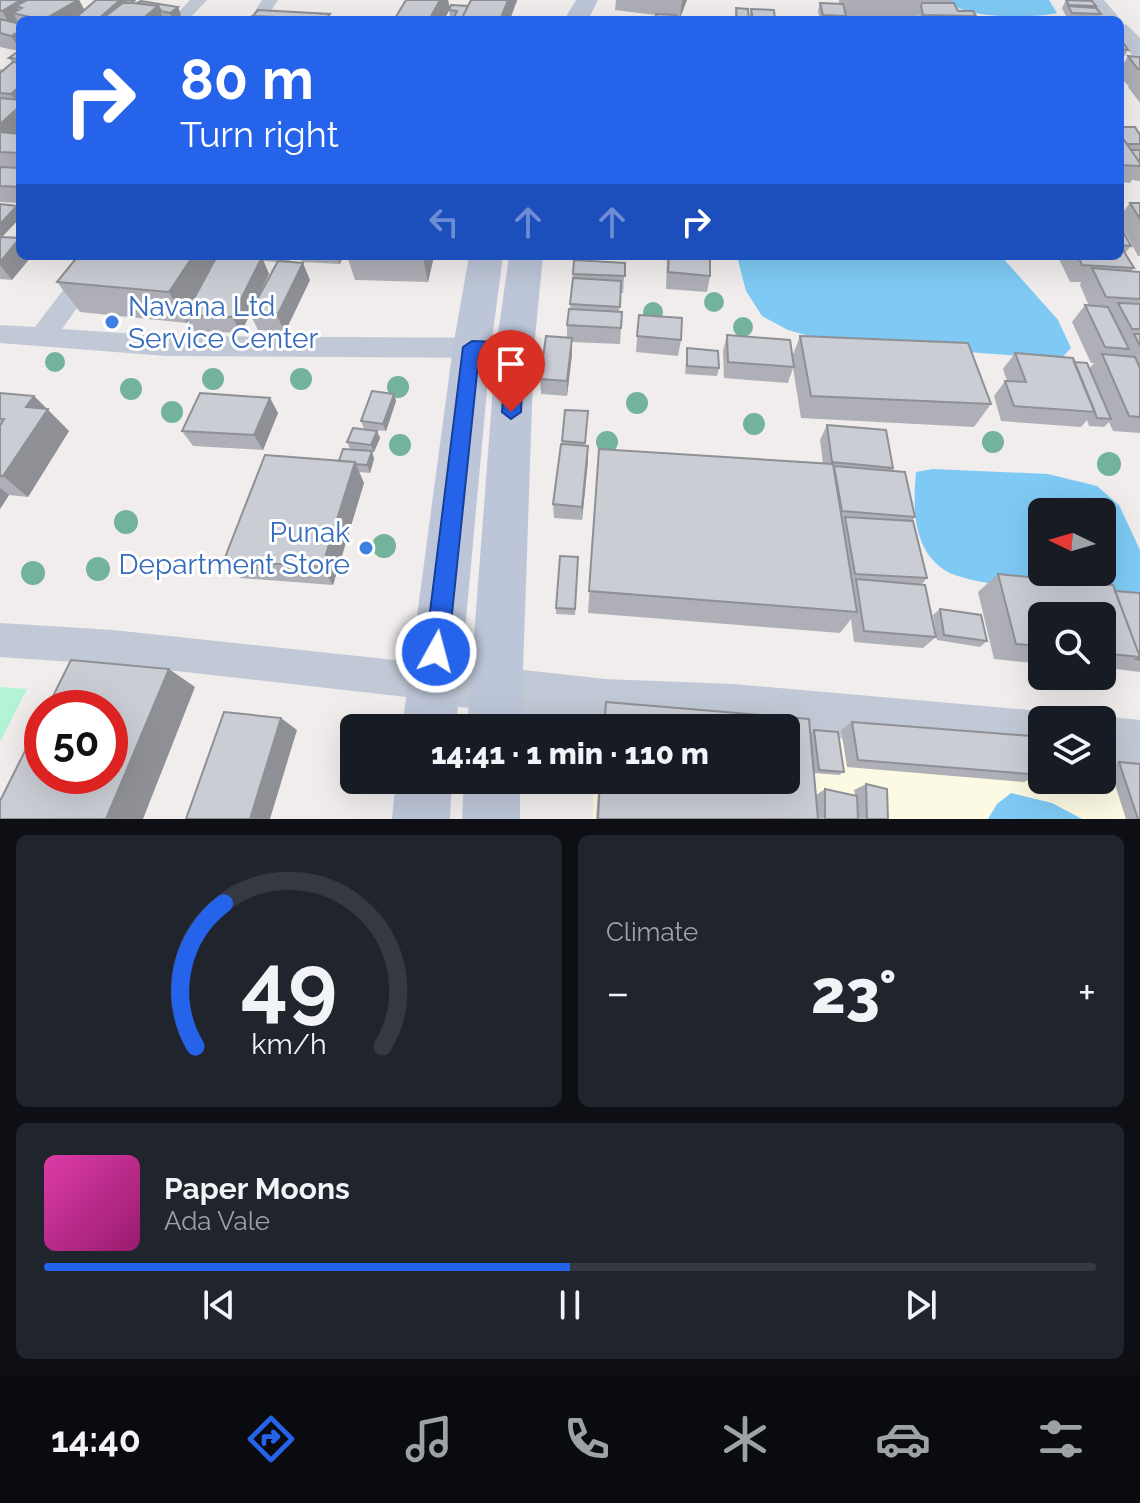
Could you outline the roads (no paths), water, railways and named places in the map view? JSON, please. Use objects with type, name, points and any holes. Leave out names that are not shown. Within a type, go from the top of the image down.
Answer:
[{"type":"main road","points":[[430,714],[472,347],[485,260]]},
{"type":"main road","points":[[495,708],[515,348],[526,260]]},
{"type":"main road","points":[[421,819],[423,794]]},
{"type":"main road","points":[[491,819],[492,794]]},
{"type":"street","points":[[183,16],[199,0]]},
{"type":"street","points":[[1093,0],[1107,16]]},
{"type":"street","points":[[1124,33],[1140,50]]},
{"type":"street","points":[[42,337],[99,260]]},
{"type":"street","points":[[0,334],[166,346],[515,348]]},
{"type":"street","points":[[0,640],[113,647],[433,682],[495,708],[605,701],[734,706],[1028,733]]},
{"type":"street","points":[[93,690],[113,647]]},
{"type":"street","points":[[1116,740],[1140,743]]},
{"type":"water","points":[[948,0],[1049,0],[1057,13],[1033,16],[982,14],[956,7]]},
{"type":"water","points":[[738,260],[1005,260],[1058,320],[1071,348],[1061,359],[830,342],[788,330],[762,316],[746,291]]},
{"type":"water","points":[[933,469],[1048,474],[1097,486],[1111,498],[1028,498],[1028,586],[1116,586],[1116,502],[1140,550],[1140,595],[1007,586],[958,576],[943,569],[925,549],[917,525],[916,472]]},
{"type":"water","points":[[1011,793],[1052,803],[1082,819],[988,819],[997,804]]},
{"type":"place","name":"Navana Ltd Service Center","points":[[112,322]]},
{"type":"place","name":"Punak Department Store","points":[[366,548]]}]
